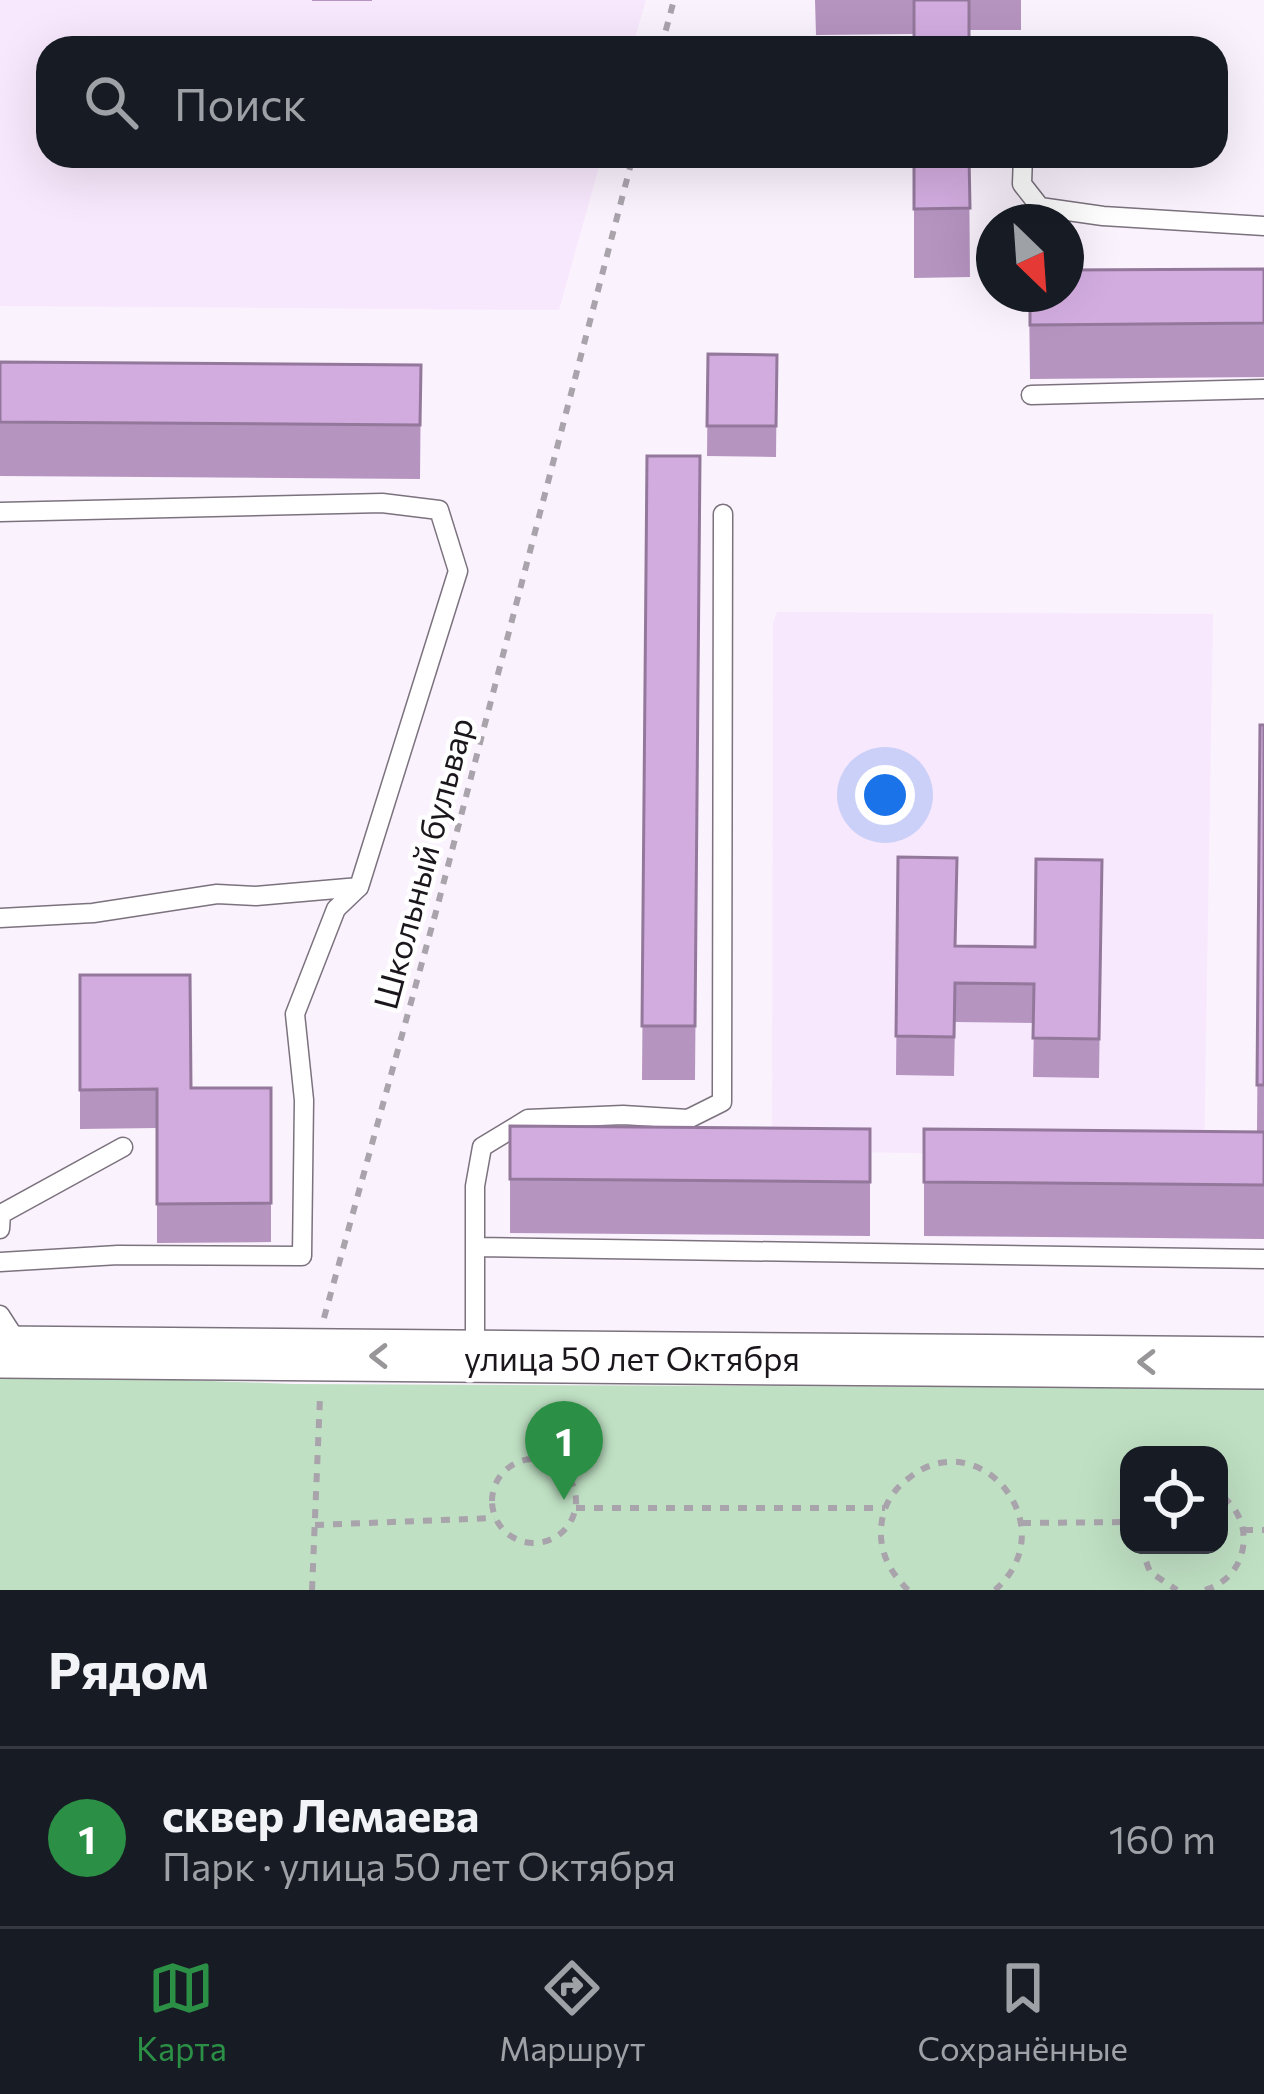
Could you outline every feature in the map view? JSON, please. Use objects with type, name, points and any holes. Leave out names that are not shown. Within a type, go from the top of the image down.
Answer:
[{"type":"street","name":"улица 50 лет Октября","points":[[8,1340],[321,1356],[1264,1363]]},
{"type":"lane","points":[[1023,168],[1022,184],[1040,207],[1103,216],[1264,226]]},
{"type":"lane","points":[[1030,395],[1264,389]]},
{"type":"lane","points":[[0,512],[382,503],[440,510],[458,571],[359,887],[336,909],[295,1014],[304,1100],[302,1256],[118,1255],[0,1262]]},
{"type":"lane","points":[[476,1356],[475,1186],[482,1147],[528,1119],[623,1115],[688,1119],[722,1102],[722,514]]},
{"type":"lane","points":[[0,918],[93,913],[217,894],[256,896],[359,887]]},
{"type":"lane","points":[[0,1229],[2,1214],[122,1148]]},
{"type":"lane","points":[[476,1247],[1264,1259]]},
{"type":"path","points":[[664,36],[674,0]]},
{"type":"path","name":"Школьный бульвар","points":[[312,1590],[325,1303],[437,908],[630,168]]},
{"type":"path","points":[[521,1460],[550,1462],[562,1469],[576,1494],[576,1508],[563,1532],[539,1543],[513,1538],[495,1518],[493,1490],[509,1466],[521,1460]]},
{"type":"path","points":[[908,1590],[893,1576],[883,1555],[880,1531],[885,1508],[914,1473],[959,1462],[1001,1482],[1015,1501],[1022,1523],[1022,1546],[1014,1569],[995,1590]]},
{"type":"path","points":[[1205,1590],[1228,1579],[1239,1564],[1244,1530],[1228,1504]]},
{"type":"path","points":[[576,1508],[885,1508]]},
{"type":"path","points":[[316,1525],[495,1518]]},
{"type":"path","points":[[1022,1523],[1120,1522]]},
{"type":"path","points":[[1244,1530],[1264,1530]]},
{"type":"path","points":[[1143,1554],[1150,1572],[1177,1590]]},
{"type":"shaded area","points":[[0,0],[646,0],[636,36],[36,36],[36,168],[599,168],[559,310],[0,306]]},
{"type":"shaded area","points":[[777,612],[1213,614],[1204,1157],[772,1151],[773,623]]},
{"type":"green space","points":[[0,1373],[292,1384],[1264,1388],[1264,1590],[0,1590]]},
{"type":"building","points":[[914,0],[969,0],[969,36],[914,36]]},
{"type":"building","points":[[914,168],[969,168],[970,208],[914,209]]},
{"type":"building","points":[[1264,269],[1264,323],[1030,325],[1030,312],[1084,312],[1084,270]]},
{"type":"building","points":[[708,354],[777,355],[776,426],[707,426]]},
{"type":"building","points":[[0,362],[421,365],[420,425],[0,422]]},
{"type":"building","points":[[647,456],[700,456],[695,1026],[642,1026]]},
{"type":"building","points":[[1260,725],[1264,725],[1264,1085],[1257,1085]]},
{"type":"building","points":[[898,857],[957,858],[955,946],[1035,947],[1036,859],[1102,860],[1099,1039],[1033,1038],[1034,984],[955,983],[954,1037],[896,1036]]},
{"type":"building","points":[[80,975],[190,975],[191,1088],[271,1088],[271,1203],[157,1204],[157,1089],[80,1090]]},
{"type":"building","points":[[510,1126],[870,1129],[870,1182],[510,1179]]},
{"type":"building","points":[[924,1129],[1264,1132],[1264,1185],[924,1182]]},
{"type":"place","name":"сквер Лемаева","points":[[564,1500]]}]
